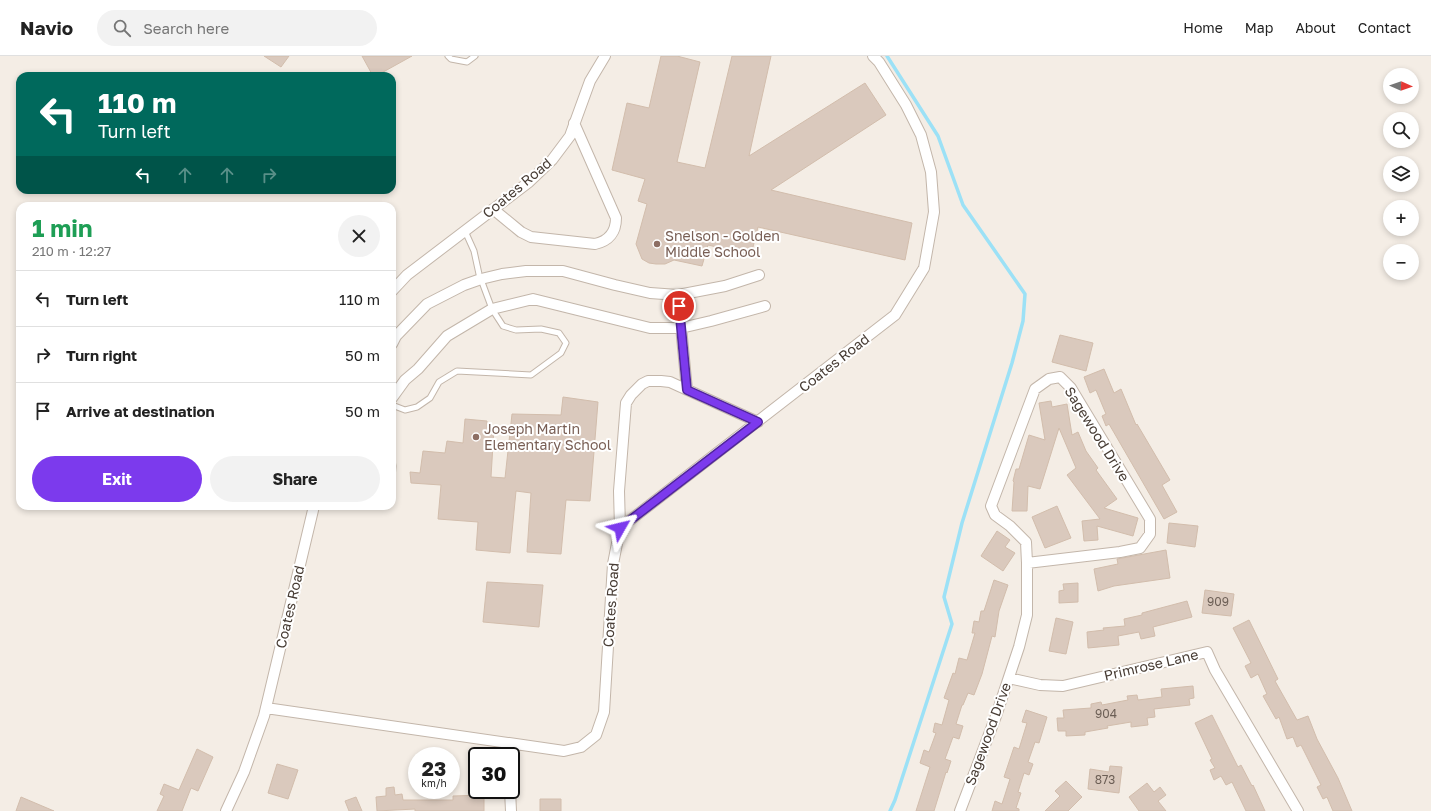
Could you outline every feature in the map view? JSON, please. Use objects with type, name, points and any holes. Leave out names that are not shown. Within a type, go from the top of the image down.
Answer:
[{"type":"street","name":"Coates Road","points":[[396,287],[407,275],[529,182],[552,160],[570,136],[590,81],[605,56]]},
{"type":"street","name":"Coates Road","points":[[266,708],[564,751],[581,748],[596,736],[604,712],[614,564],[620,528],[896,315],[924,268],[934,212],[931,172],[921,135],[906,105],[879,62],[873,56]]},
{"type":"street","points":[[494,209],[521,232],[531,238],[595,244],[608,239],[616,226],[616,218],[574,124]]},
{"type":"street","points":[[396,336],[427,304],[464,284],[481,279],[520,272],[563,270],[650,293],[678,295],[725,286],[759,275]]},
{"type":"street","points":[[678,295],[687,390]]},
{"type":"street","points":[[396,392],[405,380],[418,369],[446,336],[492,308],[533,300],[650,328],[681,328],[765,306]]},
{"type":"street","name":"Sagewood Drive","points":[[960,811],[1009,678],[1027,615],[1026,542],[1010,526],[995,515],[991,506],[1035,389],[1049,379],[1060,377],[1071,388],[1150,519],[1150,534],[1140,548],[1120,552],[1027,563]]},
{"type":"street","points":[[620,528],[619,490],[626,403],[636,388],[648,381],[661,380],[670,382],[758,422]]},
{"type":"street","name":"Coates Road","points":[[226,811],[244,772],[266,708],[313,510]]},
{"type":"street","name":"Primrose Lane","points":[[1009,678],[1040,685],[1063,686],[1207,652],[1215,670],[1298,811]]},
{"type":"street","points":[[510,799],[511,811]]},
{"type":"lane","points":[[448,56],[451,59],[467,62],[475,56]]},
{"type":"lane","points":[[396,407],[405,410],[417,407],[430,398],[439,382],[457,371],[530,375],[561,353],[566,343],[559,333],[541,329],[516,330],[503,326],[492,308],[481,279],[474,251],[465,231]]},
{"type":"building","points":[[264,56],[289,56],[281,67]]},
{"type":"building","points":[[362,56],[412,56],[383,72],[371,72]]},
{"type":"building","points":[[661,56],[677,56],[700,62],[677,162],[705,168],[732,56],[771,56],[749,156],[865,83],[886,115],[771,190],[912,223],[905,260],[758,227],[751,255],[708,245],[702,266],[674,260],[665,264],[656,264],[649,263],[642,259],[636,244],[647,204],[638,201],[645,179],[612,170],[627,103],[649,108]]},
{"type":"building","points":[[1060,335],[1093,343],[1086,371],[1052,362]]},
{"type":"building","points":[[1104,369],[1114,393],[1121,389],[1136,425],[1137,424],[1170,480],[1162,485],[1177,512],[1164,519],[1109,424],[1106,426],[1102,416],[1106,414],[1096,390],[1090,393],[1084,377]]},
{"type":"building","points":[[563,397],[598,402],[590,501],[566,500],[561,554],[527,552],[531,493],[516,491],[510,553],[476,550],[478,522],[438,519],[441,485],[411,483],[410,472],[420,473],[423,451],[445,453],[447,441],[463,443],[465,419],[487,421],[487,428],[494,428],[491,477],[505,478],[512,414],[561,415]]},
{"type":"building","points":[[1051,401],[1052,407],[1067,404],[1072,435],[1078,432],[1086,451],[1098,468],[1096,470],[1117,499],[1104,508],[1138,518],[1133,536],[1097,526],[1098,540],[1084,541],[1082,521],[1100,519],[1067,475],[1076,468],[1059,428],[1040,489],[1028,486],[1027,511],[1012,511],[1013,481],[1016,469],[1019,469],[1029,435],[1045,440],[1039,403]]},
{"type":"building","points":[[1057,506],[1071,538],[1045,548],[1032,517]]},
{"type":"building","points":[[1169,523],[1198,526],[1195,547],[1167,543]]},
{"type":"building","points":[[997,531],[1010,540],[1005,547],[1015,553],[1003,571],[981,556]]},
{"type":"building","points":[[1166,550],[1170,578],[1114,586],[1098,591],[1094,569],[1118,564],[1117,559]]},
{"type":"building","points":[[994,580],[1008,585],[999,611],[995,637],[992,636],[982,674],[974,695],[968,693],[962,705],[956,724],[963,726],[959,739],[953,737],[945,759],[951,761],[934,811],[916,811],[930,767],[920,763],[924,750],[929,752],[936,733],[933,732],[935,723],[942,725],[949,700],[944,698],[953,673],[955,674],[959,658],[967,660],[975,633],[972,633],[974,621],[979,622],[981,611],[984,611]]},
{"type":"building","points":[[487,582],[543,585],[539,627],[483,622]]},
{"type":"building","points":[[1078,583],[1078,602],[1059,603],[1059,591],[1064,590],[1063,584]]},
{"type":"building","points":[[1205,590],[1234,594],[1231,616],[1202,613]]},
{"type":"building","points":[[1187,601],[1192,617],[1153,627],[1155,636],[1141,639],[1139,632],[1118,636],[1119,645],[1088,648],[1087,632],[1104,630],[1103,628],[1125,626],[1124,619]]},
{"type":"building","points":[[1056,618],[1073,622],[1066,654],[1049,651]]},
{"type":"building","points":[[1249,620],[1278,679],[1275,681],[1297,720],[1308,716],[1317,739],[1338,778],[1352,811],[1333,811],[1327,797],[1323,799],[1317,787],[1321,785],[1301,745],[1297,747],[1293,737],[1287,739],[1279,717],[1276,719],[1263,696],[1267,694],[1258,674],[1251,678],[1245,666],[1251,663],[1233,628]]},
{"type":"building","points":[[1193,686],[1194,698],[1189,699],[1190,705],[1154,709],[1155,717],[1147,718],[1148,725],[1131,727],[1131,722],[1085,732],[1085,735],[1066,736],[1066,731],[1058,731],[1057,718],[1064,718],[1063,710],[1091,708],[1091,704],[1101,702],[1102,705],[1128,700],[1127,696],[1137,695],[1138,700],[1162,697],[1161,689]]},
{"type":"building","points":[[1026,710],[1047,717],[1039,743],[1035,742],[1028,762],[1033,764],[1029,775],[1024,773],[1018,792],[1021,793],[1016,808],[1019,809],[1019,811],[992,811],[995,801],[1002,804],[1010,779],[1004,777],[1014,747],[1019,749],[1027,723],[1022,722]]},
{"type":"building","points":[[1212,715],[1238,767],[1241,765],[1252,786],[1253,785],[1265,811],[1246,811],[1232,782],[1226,785],[1221,776],[1214,780],[1210,770],[1215,768],[1210,760],[1212,759],[1195,723]]},
{"type":"building","points":[[197,749],[213,757],[198,791],[191,788],[182,811],[157,811],[164,796],[160,794],[164,784],[179,790]]},
{"type":"building","points":[[277,764],[298,770],[288,799],[268,793]]},
{"type":"building","points":[[1110,766],[1122,767],[1119,793],[1088,789],[1090,769],[1109,772]]},
{"type":"building","points":[[1066,781],[1082,797],[1068,811],[1045,811],[1060,796],[1055,791]]},
{"type":"building","points":[[1147,783],[1154,792],[1160,787],[1166,795],[1158,801],[1166,811],[1139,811],[1129,797]]},
{"type":"building","points":[[394,787],[395,795],[402,794],[403,800],[453,800],[460,799],[460,796],[468,796],[468,799],[484,799],[484,811],[415,811],[415,809],[377,811],[376,797],[386,796],[386,788]]},
{"type":"building","points":[[21,797],[54,811],[16,811]]},
{"type":"building","points":[[356,797],[362,811],[349,811],[345,801]]},
{"type":"building","points":[[540,799],[561,799],[561,811],[540,811]]},
{"type":"waterway","points":[[887,56],[938,136],[963,205],[1025,294],[1023,321],[1012,363],[962,523],[944,597],[952,624],[895,800],[890,811]]},
{"type":"place","name":"Snelson - Golden Middle School","points":[[657,244]]},
{"type":"place","name":"Joseph Martin Elementary School","points":[[476,437]]},
{"type":"route","points":[[620,528],[758,422],[687,390],[679,306]]}]
